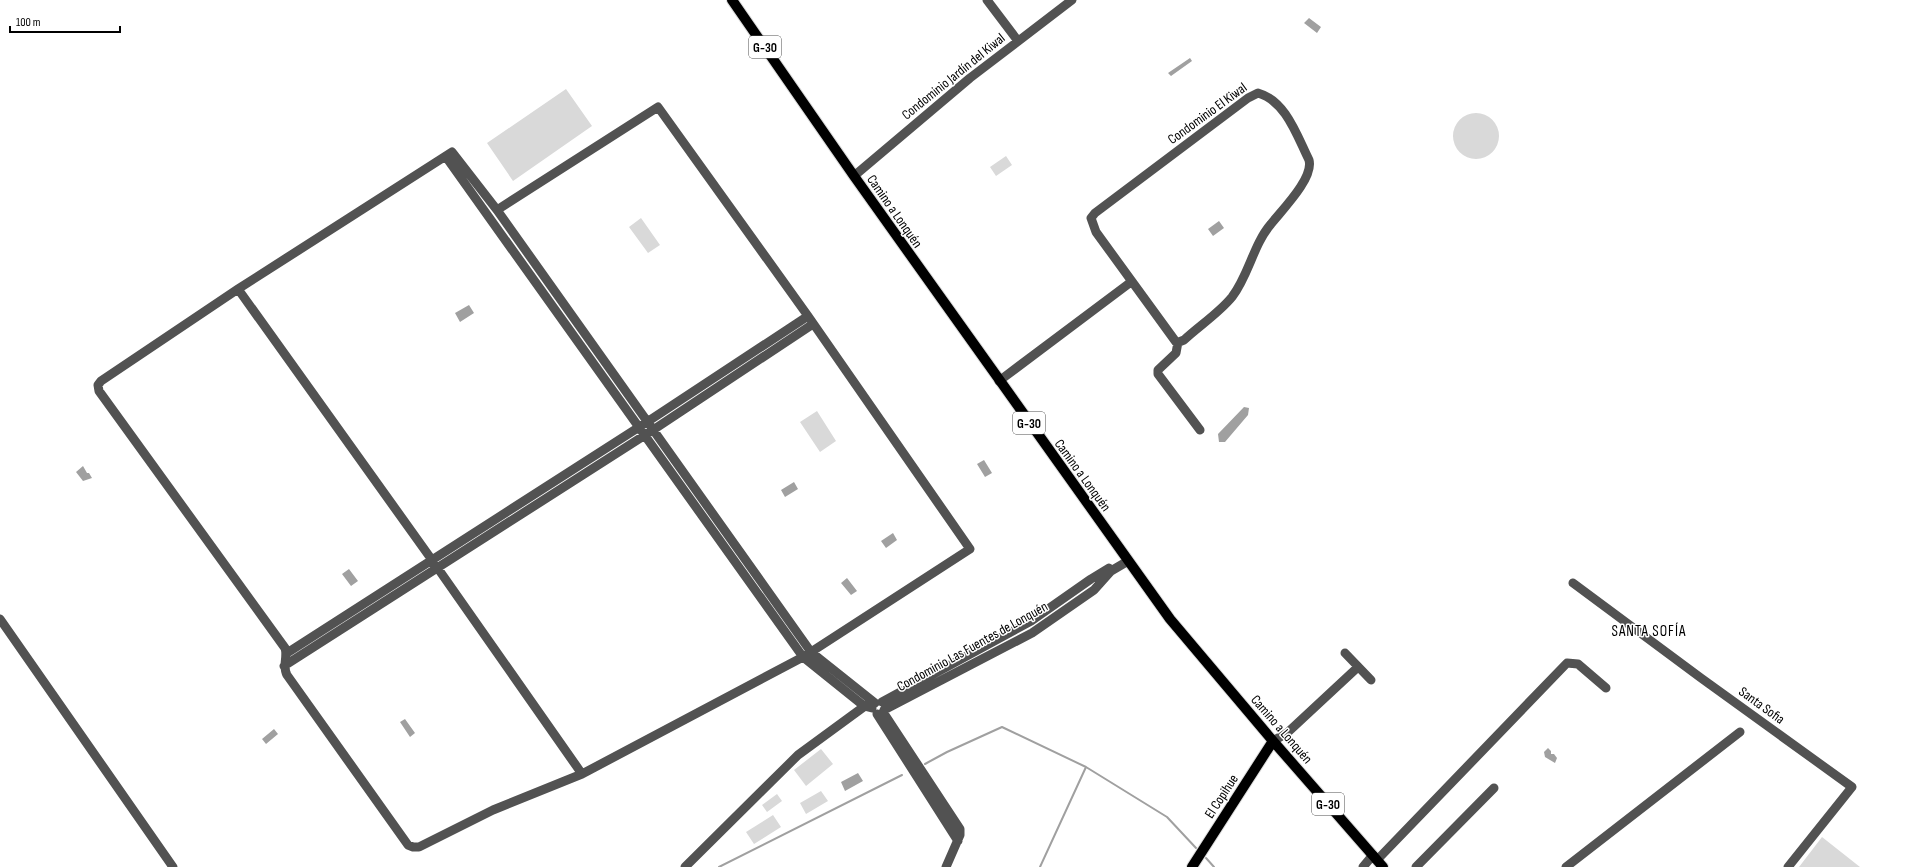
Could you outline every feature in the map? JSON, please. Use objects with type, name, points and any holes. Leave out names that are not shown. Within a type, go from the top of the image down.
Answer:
[{"type":"main road","name":"Camino a Lonquén","points":[[732,0],[999,381],[1178,629],[1378,861]]},
{"type":"main road","name":"El Copihue","points":[[1192,867],[1273,741]]},
{"type":"street","points":[[987,0],[1018,41]]},
{"type":"street","name":"Condominio Jardín del Kiwal","points":[[854,176],[970,78],[1072,0]]},
{"type":"street","name":"Condominio El Kiwal","points":[[1260,94],[1277,104],[1284,113],[1309,160],[1310,166],[1308,174],[1292,198],[1263,234],[1238,287],[1231,298],[1184,340],[1178,342],[1174,340],[1132,282],[1093,227],[1091,220],[1092,216],[1251,95],[1260,94]]},
{"type":"street","points":[[449,154],[238,289],[101,381],[98,388],[285,648],[287,653],[284,666],[287,675],[408,845],[413,847],[419,846],[493,810],[582,774],[807,655],[970,549],[811,320],[658,107],[497,210]]},
{"type":"street","points":[[449,154],[497,210],[650,426],[807,655]]},
{"type":"street","points":[[449,154],[641,432],[807,655],[876,707],[960,829],[958,841],[946,867]]},
{"type":"street","points":[[999,381],[1132,282]]},
{"type":"street","points":[[238,289],[435,564],[582,774]]},
{"type":"street","points":[[284,666],[435,564],[641,432],[811,320]]},
{"type":"street","points":[[1178,342],[1176,354],[1158,370],[1158,374],[1200,430]]},
{"type":"street","name":"Condominio Las Fuentes de Lonquén","points":[[685,867],[798,755],[876,707],[1035,619],[1126,559]]},
{"type":"street","points":[[287,653],[435,564]]},
{"type":"street","name":"Santa Sofia","points":[[1573,583],[1705,682],[1852,788],[1788,867]]},
{"type":"street","points":[[0,619],[173,867]]},
{"type":"street","points":[[1346,653],[1371,680]]},
{"type":"street","points":[[1363,867],[1378,861],[1567,663],[1578,664],[1606,688]]},
{"type":"street","points":[[1273,741],[1287,733],[1358,667]]},
{"type":"street","points":[[1566,867],[1740,732]]},
{"type":"street","points":[[1416,867],[1494,788]]},
{"type":"shaded area","points":[[1309,18],[1321,27],[1317,33],[1304,23]]},
{"type":"shaded area","points":[[1190,58],[1192,61],[1171,76],[1168,73]]},
{"type":"shaded area","points":[[566,89],[592,126],[513,181],[487,143]]},
{"type":"shaded area","points":[[1471,113],[1481,113],[1489,117],[1495,123],[1499,131],[1499,141],[1495,149],[1489,155],[1481,159],[1471,159],[1463,155],[1457,149],[1453,141],[1453,131],[1457,123],[1463,117]]},
{"type":"shaded area","points":[[1006,156],[1012,165],[996,176],[990,167]]},
{"type":"shaded area","points":[[641,218],[660,245],[648,253],[629,227]]},
{"type":"shaded area","points":[[1219,221],[1224,228],[1213,236],[1208,229]]},
{"type":"shaded area","points":[[469,305],[474,313],[460,322],[455,313]]},
{"type":"shaded area","points":[[1244,407],[1249,408],[1248,415],[1225,442],[1219,442],[1218,434]]},
{"type":"shaded area","points":[[817,411],[836,441],[820,452],[800,422]]},
{"type":"shaded area","points":[[984,460],[992,473],[985,477],[977,464]]},
{"type":"shaded area","points":[[83,466],[92,478],[83,481],[76,472]]},
{"type":"shaded area","points":[[794,482],[798,489],[785,497],[781,490]]},
{"type":"shaded area","points":[[893,533],[897,540],[886,548],[881,541]]},
{"type":"shaded area","points":[[349,569],[358,581],[351,586],[342,574]]},
{"type":"shaded area","points":[[847,578],[857,591],[851,595],[841,583]]},
{"type":"shaded area","points":[[405,719],[415,733],[410,737],[400,722]]},
{"type":"shaded area","points":[[274,729],[278,734],[266,744],[262,739]]},
{"type":"shaded area","points":[[1548,748],[1551,751],[1551,754],[1554,754],[1557,758],[1555,763],[1545,757],[1544,752]]},
{"type":"shaded area","points":[[821,749],[833,764],[806,786],[794,770]]},
{"type":"shaded area","points":[[858,773],[863,781],[845,791],[841,782]]},
{"type":"shaded area","points":[[821,791],[828,801],[806,814],[800,803]]},
{"type":"shaded area","points":[[777,794],[782,801],[767,812],[762,805]]},
{"type":"shaded area","points":[[773,815],[781,827],[754,844],[746,832]]},
{"type":"shaded area","points":[[1822,837],[1860,867],[1799,867]]},
{"type":"waterway","points":[[925,764],[947,752],[1002,727],[1086,767],[1167,817],[1196,848]]},
{"type":"waterway","points":[[1040,867],[1086,767]]},
{"type":"waterway","points":[[719,867],[902,775]]},
{"type":"waterway","points":[[1206,858],[1214,867]]},
{"type":"district","name":"SANTA SOFÍA","points":[[1649,631]]}]
